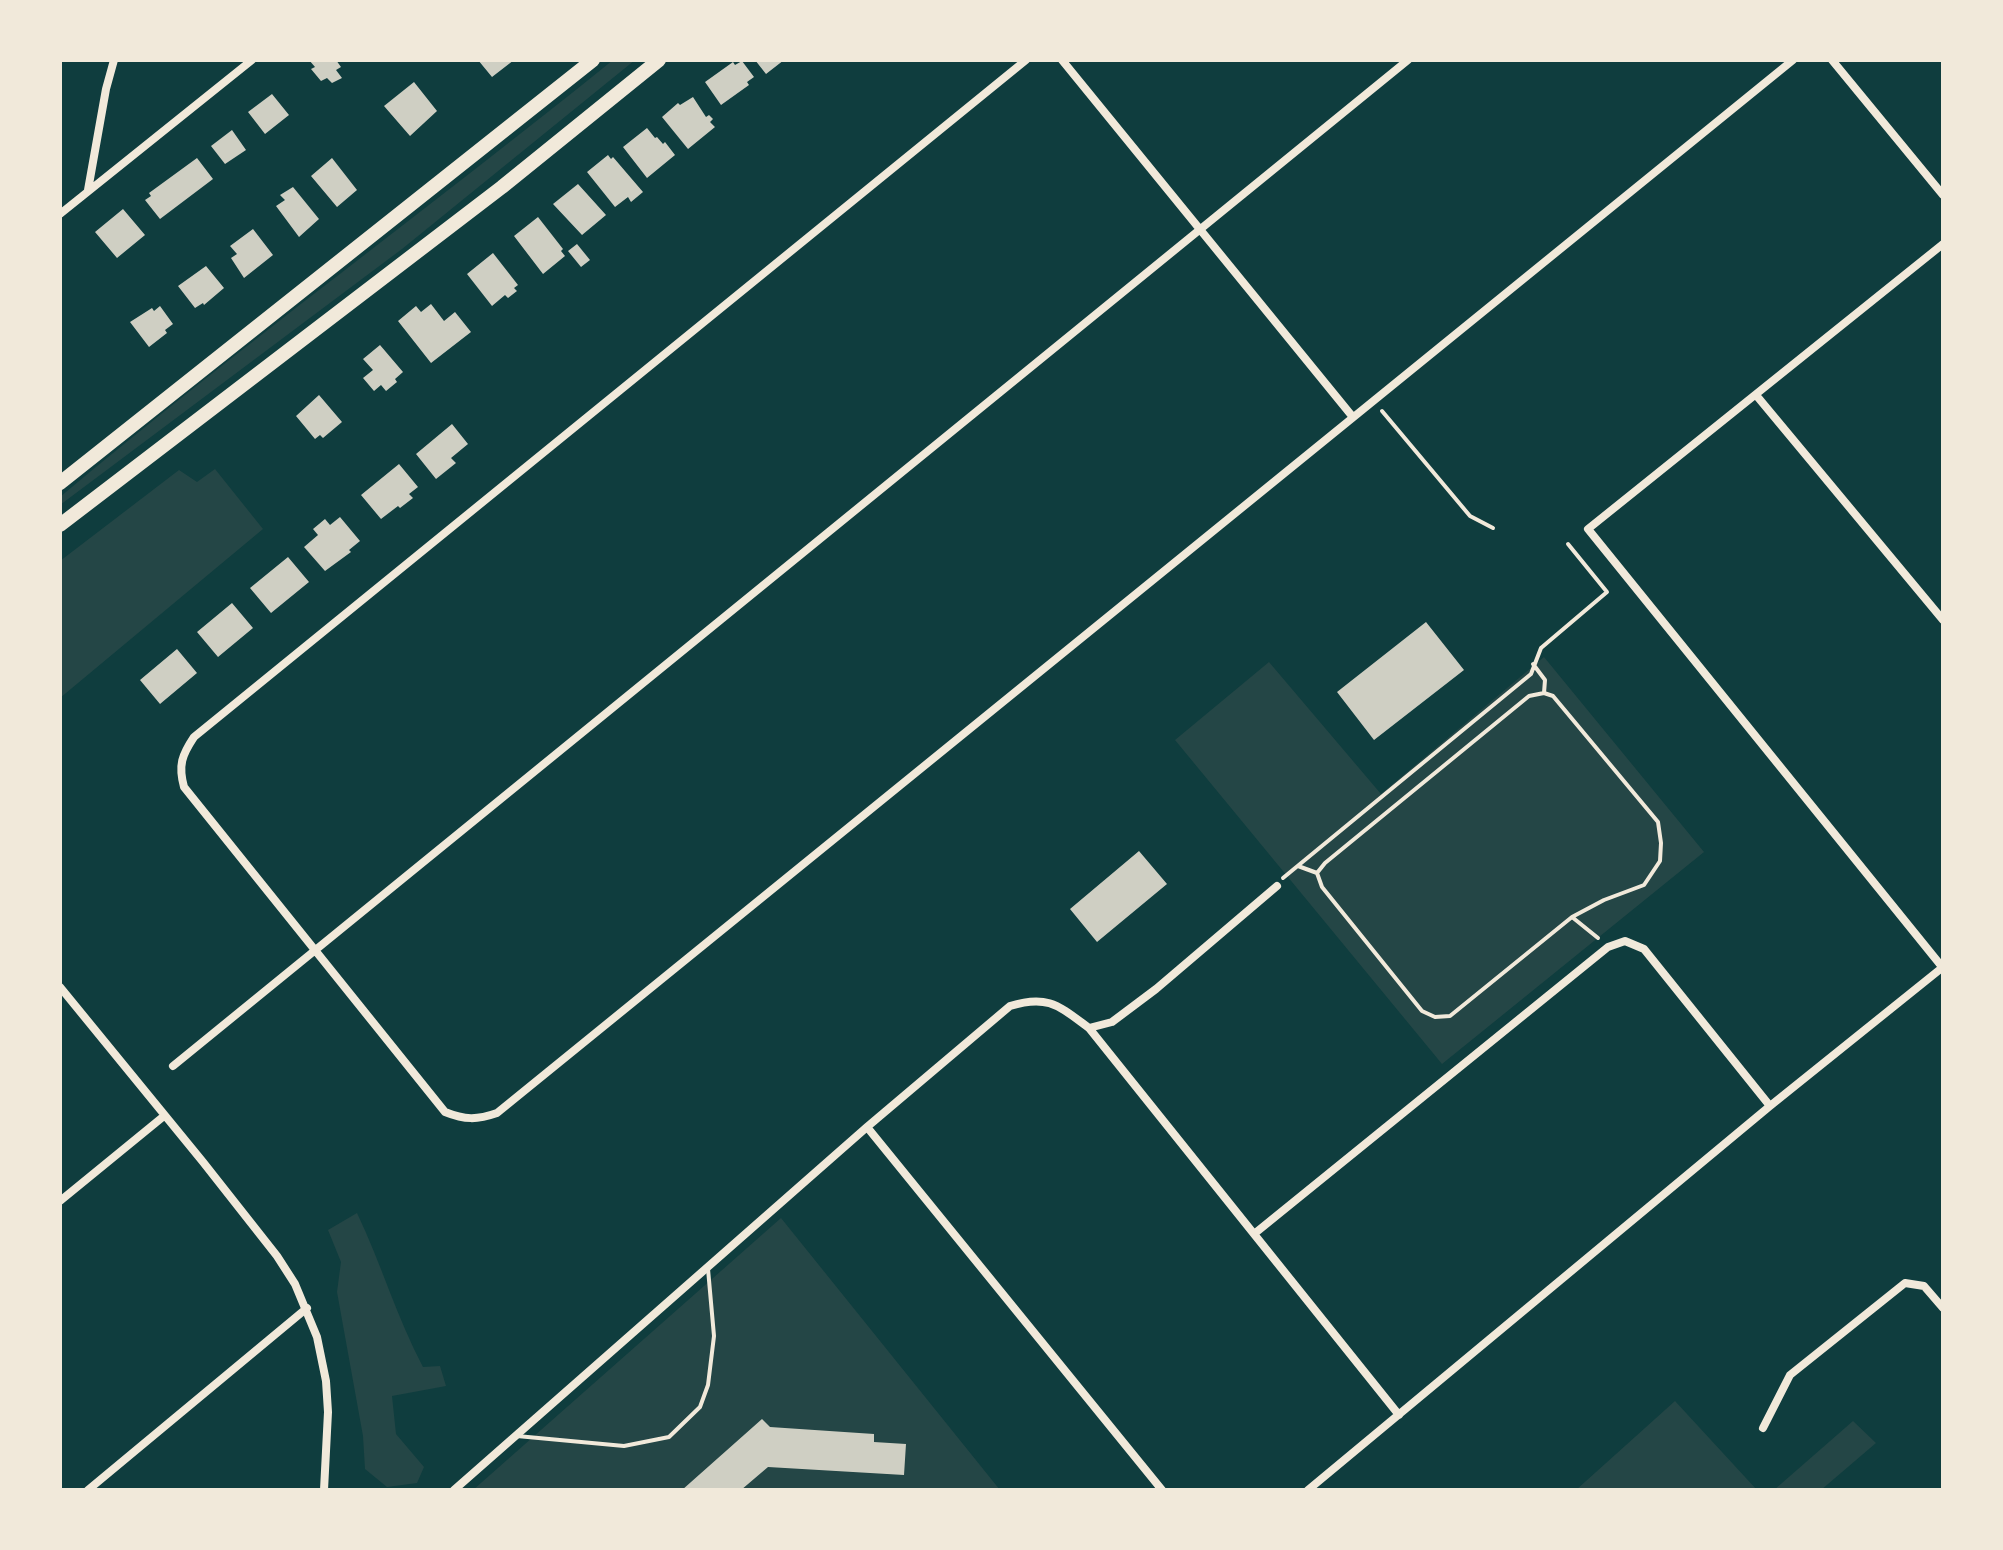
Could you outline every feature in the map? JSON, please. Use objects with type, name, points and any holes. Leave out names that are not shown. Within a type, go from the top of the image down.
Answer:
[{"type":"main road","points":[[60,483],[593,60]]},
{"type":"main road","points":[[60,525],[502,187],[659,60]]},
{"type":"street","points":[[88,191],[114,60]]},
{"type":"street","points":[[60,214],[252,60]]},
{"type":"street","points":[[1026,60],[194,737],[181,757],[180,772],[184,787],[445,1112],[463,1119],[497,1113],[1793,60]]},
{"type":"street","points":[[1062,60],[1352,416]]},
{"type":"street","points":[[173,1066],[1408,60]]},
{"type":"street","points":[[1832,60],[1943,195]]},
{"type":"street","points":[[1308,1490],[1770,1106],[1943,968],[1588,529],[1943,244]]},
{"type":"street","points":[[1756,395],[1943,620]]},
{"type":"street","points":[[1089,1028],[1112,1022],[1156,989],[1277,886]]},
{"type":"street","points":[[1254,1234],[1608,947],[1625,941],[1644,949],[1770,1106]]},
{"type":"street","points":[[60,987],[277,1256],[307,1308],[326,1381],[328,1412],[324,1490]]},
{"type":"street","points":[[454,1490],[867,1127],[1010,1006],[1030,1000],[1055,1003],[1089,1028],[1399,1415]]},
{"type":"street","points":[[60,1201],[164,1116]]},
{"type":"street","points":[[867,1127],[1162,1490]]},
{"type":"street","points":[[1763,1428],[1790,1375],[1905,1283],[1924,1286],[1943,1308]]},
{"type":"street","points":[[88,1490],[307,1308]]},
{"type":"lane","points":[[517,1436],[624,1446],[669,1437],[700,1407],[708,1385],[714,1336],[708,1269]]},
{"type":"path","points":[[1373,400],[1470,516],[1493,528]]},
{"type":"path","points":[[1277,886],[1531,674],[1541,648],[1607,592],[1568,544]]},
{"type":"path","points":[[1533,664],[1545,680],[1544,693]]},
{"type":"path","points":[[1544,693],[1553,696],[1658,822],[1661,843],[1660,861],[1644,885],[1604,900],[1572,917],[1450,1016],[1435,1017],[1422,1011],[1322,887],[1317,873],[1325,863],[1529,696],[1544,693]]},
{"type":"path","points":[[1298,866],[1317,873]]},
{"type":"path","points":[[1572,917],[1608,947]]},
{"type":"shaded area","points":[[613,60],[635,60],[402,249],[60,505],[60,497],[128,441]]},
{"type":"shaded area","points":[[215,469],[263,529],[60,698],[60,561],[179,470],[197,482]]},
{"type":"shaded area","points":[[1544,657],[1704,852],[1442,1064],[1175,740],[1269,662],[1381,794]]},
{"type":"shaded area","points":[[357,1213],[423,1367],[440,1366],[446,1386],[392,1396],[396,1434],[424,1467],[417,1483],[387,1487],[365,1469],[363,1436],[337,1292],[341,1262],[328,1230]]},
{"type":"shaded area","points":[[781,1218],[1000,1490],[473,1490]]},
{"type":"shaded area","points":[[1675,1401],[1757,1490],[1576,1490]]},
{"type":"shaded area","points":[[1853,1421],[1876,1443],[1821,1490],[1774,1490]]},
{"type":"building","points":[[309,60],[336,60],[341,67],[336,70],[342,78],[332,83],[327,78],[321,81],[311,69],[315,67]]},
{"type":"building","points":[[478,60],[514,60],[492,77]]},
{"type":"building","points":[[755,60],[784,60],[766,74]]},
{"type":"building","points":[[742,61],[754,77],[747,82],[749,85],[721,105],[705,82],[733,62],[735,65]]},
{"type":"building","points":[[414,82],[437,111],[410,136],[384,106]]},
{"type":"building","points":[[272,94],[289,115],[265,134],[248,112]]},
{"type":"building","points":[[693,97],[706,117],[709,115],[713,119],[710,122],[715,127],[688,149],[662,117],[678,103],[680,105]]},
{"type":"building","points":[[647,128],[655,138],[663,144],[665,142],[675,155],[647,178],[623,147]]},
{"type":"building","points":[[232,130],[246,150],[225,164],[211,146]]},
{"type":"building","points":[[608,155],[643,192],[631,202],[628,197],[615,207],[587,172]]},
{"type":"building","points":[[197,158],[213,179],[160,219],[145,200],[151,196],[149,193]]},
{"type":"building","points":[[332,158],[357,190],[337,207],[311,176]]},
{"type":"building","points":[[578,184],[606,215],[582,235],[553,204]]},
{"type":"building","points":[[293,187],[319,219],[299,237],[276,206],[285,200],[280,195]]},
{"type":"building","points":[[123,209],[145,235],[117,258],[95,232]]},
{"type":"building","points":[[538,217],[565,256],[543,274],[514,236]]},
{"type":"building","points":[[253,229],[273,255],[244,278],[231,258],[237,254],[230,246]]},
{"type":"building","points":[[577,244],[590,260],[581,267],[568,251]]},
{"type":"building","points":[[493,253],[518,285],[514,288],[517,291],[508,298],[505,295],[492,306],[467,274]]},
{"type":"building","points":[[206,266],[224,288],[204,305],[195,308],[178,286]]},
{"type":"building","points":[[431,304],[444,321],[455,312],[471,332],[431,363],[398,321],[416,306],[421,312]]},
{"type":"building","points":[[160,306],[173,324],[149,347],[130,322]]},
{"type":"building","points":[[380,345],[403,372],[386,391],[381,385],[374,391],[363,378],[373,370],[363,359]]},
{"type":"building","points":[[319,395],[342,422],[323,438],[320,435],[315,439],[296,416]]},
{"type":"building","points":[[452,424],[468,444],[451,458],[456,463],[436,479],[416,454]]},
{"type":"building","points":[[399,464],[418,487],[409,494],[413,498],[381,519],[361,495]]},
{"type":"building","points":[[340,517],[360,541],[349,550],[351,552],[325,571],[304,547],[318,535],[313,529],[325,519],[330,525]]},
{"type":"building","points":[[288,557],[309,582],[271,613],[250,588]]},
{"type":"building","points":[[232,603],[253,628],[218,657],[197,632]]},
{"type":"building","points":[[1426,622],[1464,670],[1374,740],[1337,692]]},
{"type":"building","points":[[177,649],[197,673],[160,704],[140,680]]},
{"type":"building","points":[[1139,851],[1167,884],[1097,942],[1070,909]]},
{"type":"building","points":[[762,1419],[770,1427],[874,1434],[874,1442],[906,1444],[904,1475],[768,1467],[741,1490],[682,1490]]}]
